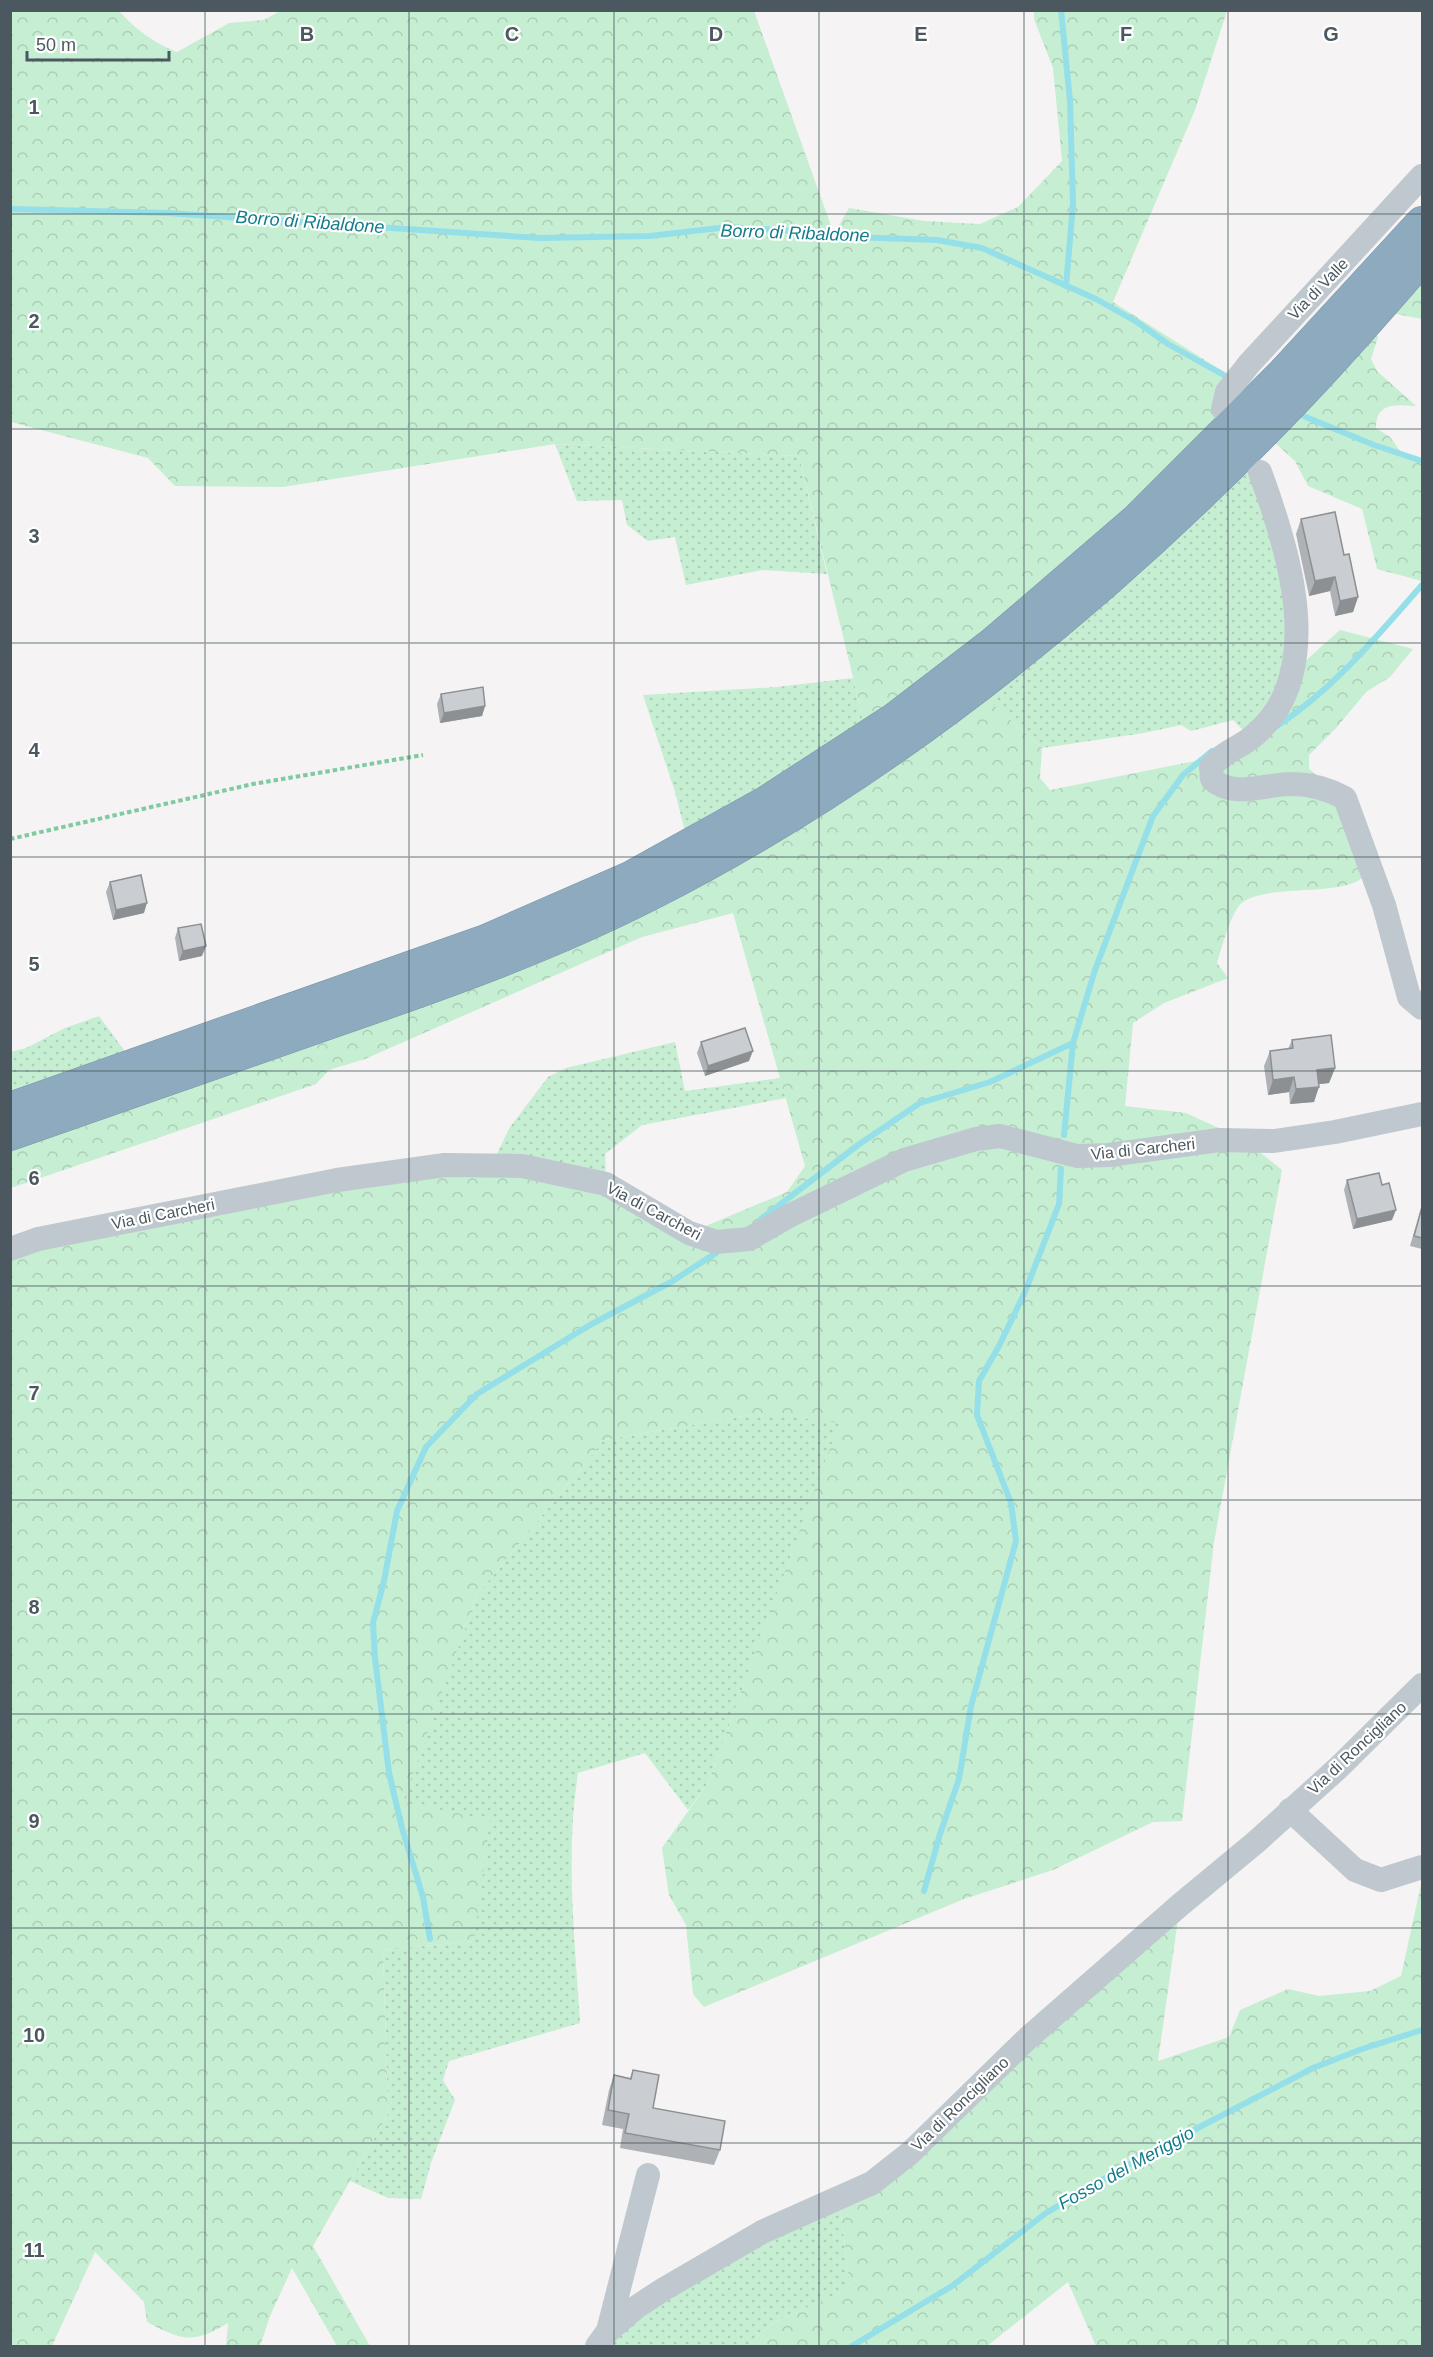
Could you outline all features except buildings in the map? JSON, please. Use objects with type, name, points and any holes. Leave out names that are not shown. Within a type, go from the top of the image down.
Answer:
[{"type":"highway","points":[[10,1109],[486,941],[630,878],[767,802],[895,718],[994,643],[1136,521],[1284,373],[1422,223]]},
{"type":"highway","points":[[10,1134],[486,968],[652,893],[802,809],[919,731],[1077,606],[1226,469],[1305,390],[1422,258]]},
{"type":"street","name":"Via di Valle","points":[[1231,390],[1422,176]]},
{"type":"street","points":[[1260,471],[1280,527],[1291,586],[1298,638],[1294,671],[1277,710],[1251,738],[1220,756],[1211,767],[1212,779],[1229,790],[1293,784],[1327,788],[1345,798],[1384,906],[1409,996],[1422,1008]]},
{"type":"street","name":"Via di Carcheri","points":[[10,1249],[38,1239],[337,1180],[445,1165],[522,1166],[606,1184],[689,1233],[716,1242],[749,1239],[789,1216],[904,1160],[976,1139],[1000,1136],[1077,1156],[1109,1155],[1219,1140],[1274,1141],[1335,1132],[1422,1114]]},
{"type":"street","name":"Via di Roncigliano","points":[[602,2339],[635,2308],[762,2232],[872,2183],[910,2153],[1028,2038],[1256,1842],[1338,1768],[1422,1685]]},
{"type":"street","points":[[1290,1810],[1355,1870],[1381,1880],[1422,1867]]},
{"type":"street","points":[[602,2339],[648,2175]]},
{"type":"path","points":[[10,839],[253,784],[423,755]]},
{"type":"green space","points":[[10,11],[119,11],[146,35],[177,52],[229,23],[264,20],[280,11],[754,11],[834,234],[849,208],[924,221],[980,224],[1018,207],[1062,161],[1053,68],[1034,19],[1034,11],[1227,11],[1195,110],[1113,302],[1224,372],[1258,400],[864,739],[862,714],[799,456],[555,444],[283,487],[175,486],[148,458],[11,422]]},
{"type":"green space","points":[[1422,258],[1422,319],[1376,310]]},
{"type":"green space","points":[[1364,324],[1378,337],[1371,359],[1377,371],[1416,406],[1395,406],[1383,409],[1379,413],[1376,428],[1390,437],[1403,455],[1422,461],[1422,581],[1377,569],[1362,509],[1308,486],[1295,461],[1263,432]]},
{"type":"green space","points":[[555,444],[799,456],[827,574],[762,570],[686,585],[675,537],[648,541],[627,525],[622,500],[577,501]]},
{"type":"green space","points":[[1246,449],[1298,638],[1251,738],[1233,720],[1191,731],[1181,725],[1144,733],[1042,748],[975,688]]},
{"type":"green space","points":[[1340,630],[1413,649],[1390,677],[1366,692],[1337,727],[1309,755],[1309,769],[1345,798],[1372,869],[1358,881],[1341,887],[1274,892],[1247,900],[1238,907],[1232,918],[1217,963],[1228,978],[1164,1003],[1133,1023],[1125,1106],[1186,1113],[1245,1140],[1282,1170],[1214,1542],[1182,1821],[1153,1822],[1053,1870],[964,1899],[704,2007],[693,1994],[686,1925],[669,1895],[662,1848],[708,1783],[839,1423],[761,1413],[604,1440],[477,1595],[403,1802],[490,1820],[474,1941],[383,1950],[388,2114],[313,2246],[370,2346],[337,2346],[292,2268],[270,2316],[260,2346],[226,2346],[228,2323],[196,2337],[188,2338],[170,2333],[147,2322],[144,2302],[95,2252],[52,2346],[11,2346],[11,1249],[445,1165],[606,1184],[689,1233],[787,1192],[805,1166],[733,913],[642,937],[365,1059],[329,1070],[316,1084],[11,1188],[10,1134],[249,1051],[975,688],[1042,748],[1040,778],[1050,790],[1220,756],[1251,738],[1294,671]]},
{"type":"green space","points":[[853,678],[862,714],[864,739],[689,847],[675,792],[643,695],[777,687]]},
{"type":"green space","points":[[99,1016],[135,1065],[11,1109],[10,1052],[26,1048],[65,1028]]},
{"type":"green space","points":[[675,1042],[685,1091],[780,1078],[786,1098],[642,1125],[605,1154],[606,1184],[491,1166],[510,1127],[548,1077],[566,1068]]},
{"type":"green space","points":[[761,1413],[840,1422],[708,1783],[688,1810],[645,1753],[578,1773],[572,1835],[572,1866],[580,2023],[449,2061],[443,2080],[455,2100],[431,2163],[421,2199],[388,2198],[350,2181],[388,2114],[383,1950],[474,1941],[402,1803],[477,1595],[604,1440]]},
{"type":"green space","points":[[1422,1880],[1422,2346],[1096,2346],[1068,2282],[987,2346],[747,2346],[771,2324],[850,2288],[839,2197],[872,2183],[1180,1905],[1158,2061],[1229,2037],[1240,2010],[1288,1989],[1319,1996],[1370,1991],[1401,1976]]},
{"type":"green space","points":[[839,2197],[850,2288],[771,2324],[747,2346],[597,2346],[608,2331]]},
{"type":"waterway","points":[[1061,10],[1070,101],[1073,204],[1066,286]]},
{"type":"waterway","name":"Borro di Ribaldone","points":[[10,209],[167,213],[539,238],[650,236],[728,227],[852,237],[937,240],[982,248],[1096,299],[1137,322],[1168,344],[1231,379]]},
{"type":"waterway","name":"Borro di Ribaldone","points":[[1296,413],[1374,445],[1422,461]]},
{"type":"waterway","points":[[1277,726],[1318,695],[1336,678],[1372,642],[1422,585]]},
{"type":"waterway","points":[[1064,1135],[1073,1043],[1095,970],[1153,816],[1183,775],[1212,751]]},
{"type":"waterway","points":[[761,1219],[858,1145],[920,1103],[990,1082],[1073,1043]]},
{"type":"waterway","points":[[924,1891],[959,1779],[971,1706],[1016,1541],[1011,1503],[977,1415],[979,1381],[1025,1292],[1059,1204],[1061,1169]]},
{"type":"waterway","points":[[430,1939],[423,1897],[402,1828],[389,1773],[375,1658],[373,1623],[384,1581],[397,1511],[426,1447],[477,1394],[590,1325],[671,1282],[716,1253]]},
{"type":"waterway","name":"Fosso del Meriggio","points":[[852,2346],[952,2286],[1046,2213],[1140,2158],[1313,2068],[1362,2049],[1422,2030]]}]
